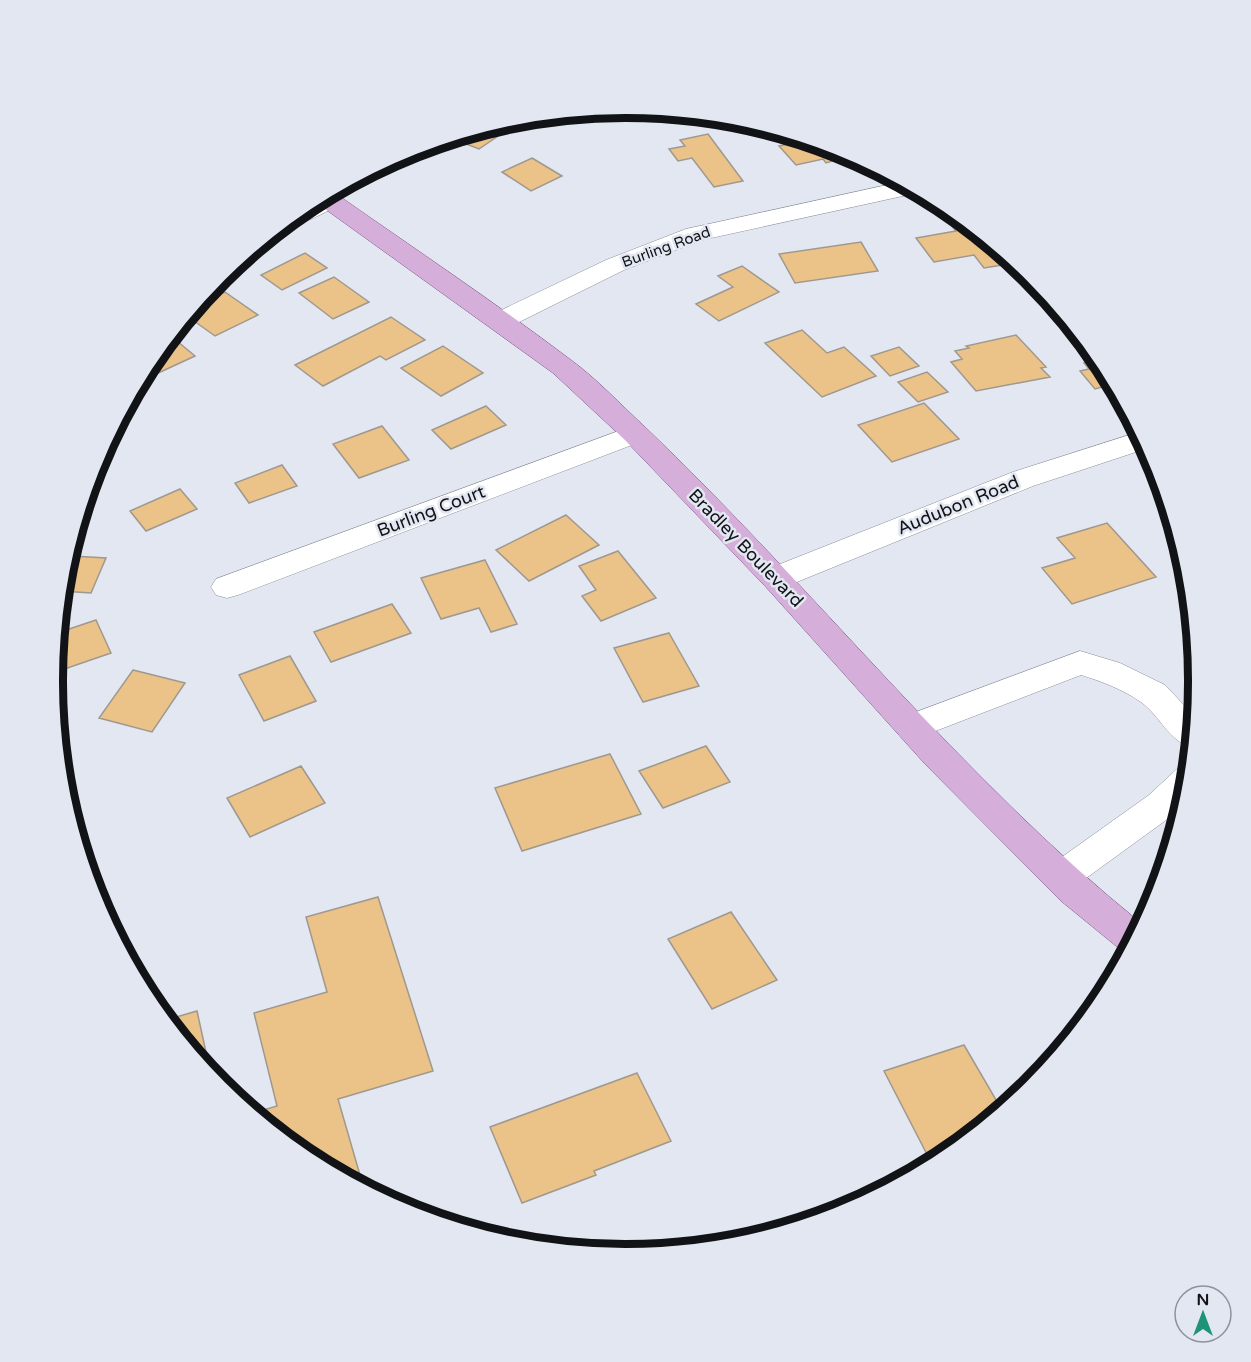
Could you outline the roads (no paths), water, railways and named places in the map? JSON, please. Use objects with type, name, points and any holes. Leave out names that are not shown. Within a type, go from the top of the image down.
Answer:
[{"type":"main road","name":"Bradley Boulevard","points":[[331,202],[562,367],[635,434],[776,578],[937,755],[1062,877],[1128,934]]},
{"type":"street","name":"Burling Road","points":[[500,321],[615,265],[695,234],[899,190]]},
{"type":"street","name":"Burling Court","points":[[227,587],[635,434]]},
{"type":"street","name":"Audubon Road","points":[[776,578],[1023,479],[1135,443]]},
{"type":"street","points":[[912,727],[1080,663],[1108,671],[1153,694],[1186,728]]},
{"type":"street","points":[[1062,877],[1161,806],[1177,790]]}]
